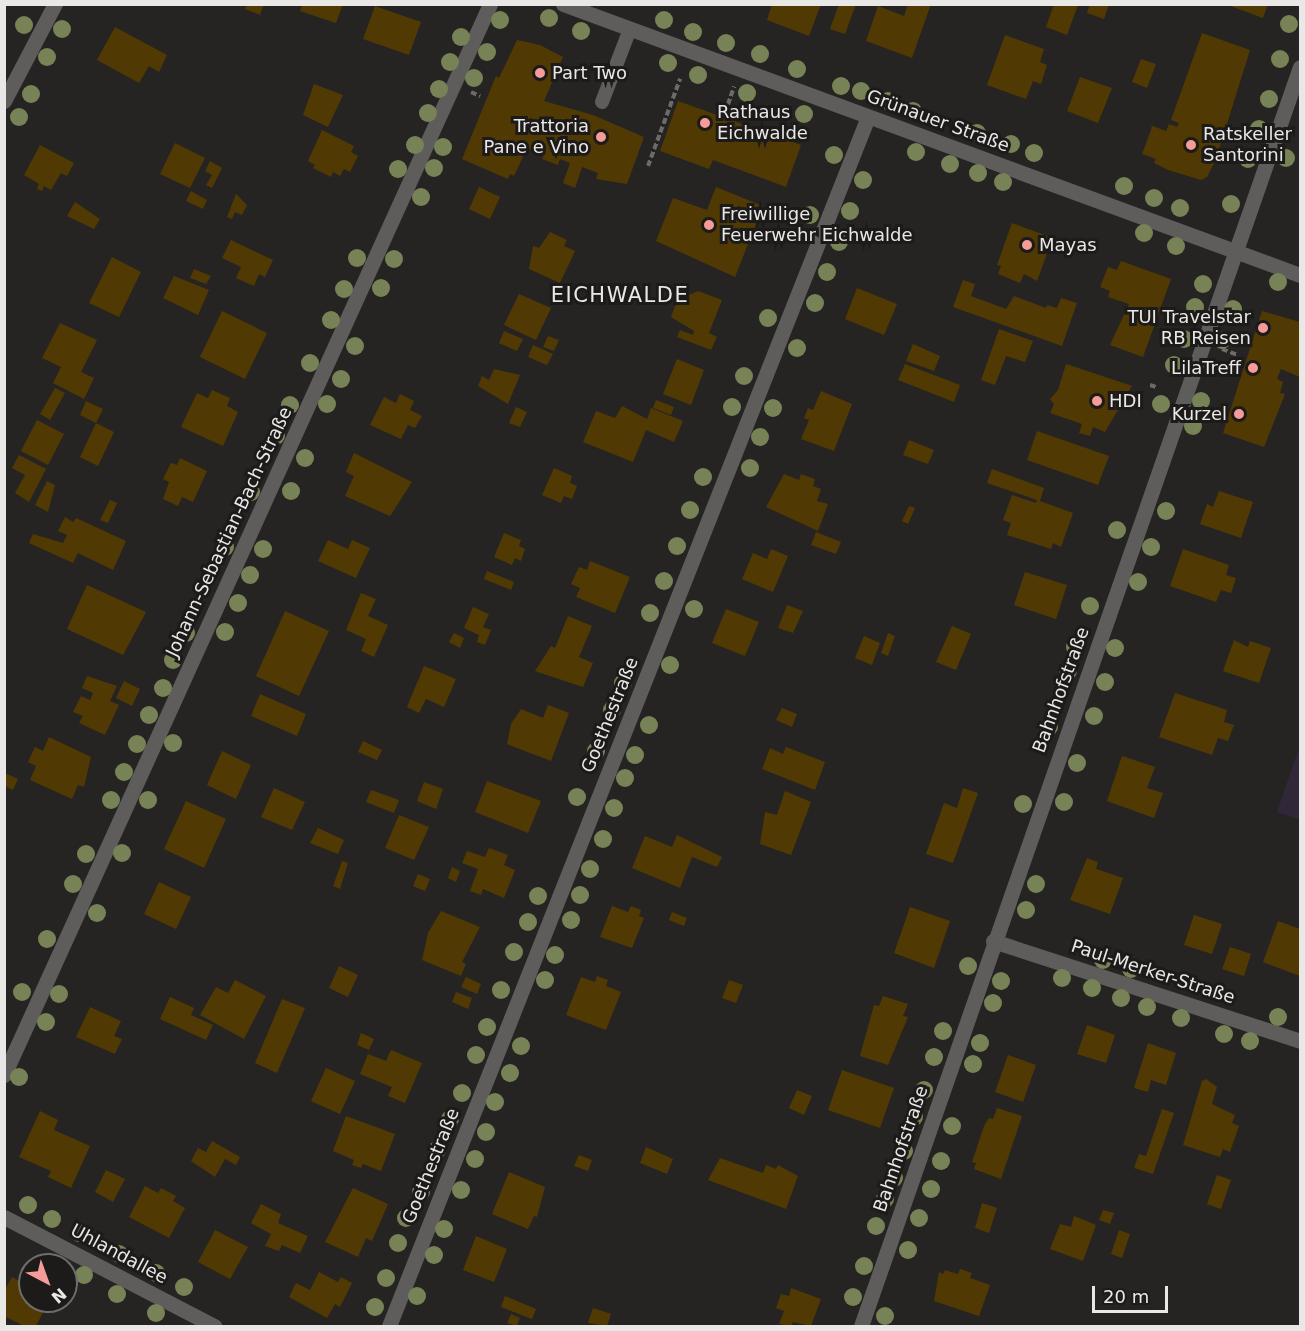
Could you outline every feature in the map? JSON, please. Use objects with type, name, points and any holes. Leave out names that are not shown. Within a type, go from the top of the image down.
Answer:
[{"type":"street","points":[[4,101],[55,4]]},
{"type":"street","name":"Johann-Sebastian-Bach-Straße","points":[[4,1075],[490,4]]},
{"type":"street","name":"Grünauer Straße","points":[[563,4],[1300,275]]},
{"type":"street","name":"Bahnhofstraße","points":[[861,1326],[993,941],[1237,252],[1300,67]]},
{"type":"street","name":"Goethestraße","points":[[389,1326],[868,117]]},
{"type":"street","name":"Paul-Merker-Straße","points":[[993,941],[1300,1041]]},
{"type":"street","name":"Uhlandallee","points":[[4,1217],[208,1325]]},
{"type":"lane","points":[[602,102],[630,29]]},
{"type":"path","points":[[648,166],[680,79]]},
{"type":"path","points":[[471,92],[480,96]]},
{"type":"path","points":[[725,113],[728,107]]},
{"type":"path","points":[[1150,385],[1156,387]]},
{"type":"shaded area","points":[[1300,745],[1300,820],[1277,812]]},
{"type":"building","points":[[247,4],[264,4],[260,15],[245,9]]},
{"type":"building","points":[[303,4],[343,4],[336,23],[300,11]]},
{"type":"building","points":[[772,4],[821,4],[809,36],[767,20]]},
{"type":"building","points":[[839,4],[856,4],[845,34],[830,29]]},
{"type":"building","points":[[908,4],[931,4],[912,58],[866,41],[878,6],[904,16]]},
{"type":"building","points":[[1054,4],[1078,5],[1067,35],[1046,27]]},
{"type":"building","points":[[1090,4],[1109,4],[1104,19],[1087,13]]},
{"type":"building","points":[[1225,4],[1268,4],[1263,18]]},
{"type":"building","points":[[375,6],[421,22],[409,55],[363,39]]},
{"type":"building","points":[[115,27],[167,55],[159,72],[149,66],[139,83],[97,60]]},
{"type":"building","points":[[1202,33],[1250,50],[1216,159],[1207,177],[1201,180],[1168,170],[1154,163],[1156,159],[1142,154],[1152,127],[1150,125],[1166,131],[1169,124],[1177,127],[1179,123],[1171,120]]},
{"type":"building","points":[[1005,35],[1044,49],[1040,62],[1047,65],[1041,84],[1033,81],[1026,99],[987,85]]},
{"type":"building","points":[[517,40],[540,45],[563,57],[544,101],[593,115],[644,137],[627,184],[596,179],[598,173],[582,167],[575,188],[563,183],[570,163],[560,159],[558,165],[542,159],[544,154],[527,148],[514,176],[510,174],[508,179],[462,159],[496,76],[499,78]]},
{"type":"building","points":[[1141,59],[1156,64],[1147,88],[1132,82]]},
{"type":"building","points":[[1080,77],[1112,88],[1098,123],[1067,111]]},
{"type":"building","points":[[314,84],[343,95],[328,127],[303,115]]},
{"type":"building","name":"Rathaus Eichwalde","points":[[678,101],[801,145],[786,187],[713,160],[709,169],[660,151]]},
{"type":"building","points":[[322,130],[354,146],[351,152],[358,156],[350,172],[344,169],[340,176],[333,172],[331,177],[313,168],[315,165],[308,161]]},
{"type":"building","points":[[175,143],[205,158],[190,188],[160,174]]},
{"type":"building","points":[[40,145],[74,163],[67,176],[61,173],[51,190],[44,186],[42,191],[37,189],[39,184],[24,175]]},
{"type":"building","points":[[210,161],[222,168],[212,188],[206,185],[212,175],[205,171]]},
{"type":"building","points":[[479,187],[500,197],[490,219],[469,209]]},
{"type":"building","name":"Freiwillige Feuerwehr Eichwalde","points":[[716,187],[763,206],[735,277],[656,241],[673,198],[707,210]]},
{"type":"building","points":[[191,191],[207,200],[203,209],[186,201]]},
{"type":"building","points":[[236,194],[247,205],[242,215],[235,212],[232,219],[227,217]]},
{"type":"building","points":[[75,202],[100,219],[94,229],[67,216]]},
{"type":"building","points":[[1012,223],[1053,238],[1037,281],[1024,274],[1020,283],[998,274],[1001,266],[997,265]]},
{"type":"building","points":[[550,232],[567,240],[564,246],[575,251],[560,283],[529,269],[533,246],[539,248]]},
{"type":"building","points":[[231,240],[273,260],[265,277],[259,274],[254,286],[236,278],[241,267],[222,258]]},
{"type":"building","points":[[112,257],[141,272],[119,317],[89,303]]},
{"type":"building","points":[[1121,261],[1171,279],[1143,357],[1110,345],[1129,304],[1108,297],[1110,291],[1100,287],[1108,267],[1117,270]]},
{"type":"building","points":[[194,269],[211,276],[206,284],[190,278]]},
{"type":"building","points":[[174,276],[209,290],[198,315],[163,298]]},
{"type":"building","points":[[963,280],[975,284],[971,296],[1006,309],[1014,296],[1046,308],[1047,305],[1057,308],[1061,298],[1077,303],[1062,346],[953,307]]},
{"type":"building","points":[[857,288],[897,304],[884,335],[845,319]]},
{"type":"building","points":[[698,291],[722,300],[709,333],[717,337],[711,350],[677,337],[680,330],[693,335],[694,331],[671,317],[677,301],[684,304],[682,298]]},
{"type":"building","points":[[519,294],[551,308],[536,340],[504,325]]},
{"type":"building","points":[[222,311],[267,333],[245,379],[200,357]]},
{"type":"building","points":[[1262,311],[1300,322],[1300,377],[1281,369],[1277,379],[1283,382],[1280,393],[1285,394],[1264,447],[1223,433]]},
{"type":"building","points":[[60,323],[97,340],[81,372],[94,378],[84,399],[53,383],[61,367],[42,358]]},
{"type":"building","points":[[999,329],[1033,341],[1025,362],[1006,356],[995,385],[981,380]]},
{"type":"building","points":[[504,331],[523,339],[517,351],[499,343]]},
{"type":"building","points":[[548,336],[559,340],[554,351],[543,347]]},
{"type":"building","points":[[913,344],[940,356],[934,371],[906,361]]},
{"type":"building","points":[[533,345],[553,354],[547,365],[528,357]]},
{"type":"building","points":[[677,359],[704,370],[691,405],[663,394]]},
{"type":"building","points":[[905,364],[960,385],[954,402],[898,380]]},
{"type":"building","points":[[1066,364],[1132,386],[1105,432],[1093,427],[1090,436],[1079,433],[1082,424],[1050,413],[1054,404],[1050,399],[1058,390]]},
{"type":"building","points":[[494,369],[520,375],[508,404],[478,386],[482,376],[489,380]]},
{"type":"building","points":[[55,388],[65,393],[50,420],[40,414]]},
{"type":"building","points":[[212,390],[230,398],[227,406],[238,412],[223,446],[181,427],[197,393],[208,398]]},
{"type":"building","points":[[821,391],[852,404],[834,451],[801,439],[809,420],[804,418],[808,408],[813,410]]},
{"type":"building","points":[[400,394],[414,401],[410,410],[422,416],[415,428],[408,425],[401,439],[370,425],[384,397],[396,403]]},
{"type":"building","points":[[656,400],[674,407],[671,415],[653,408]]},
{"type":"building","points":[[86,401],[103,409],[96,423],[80,415]]},
{"type":"building","points":[[622,406],[647,419],[651,408],[683,421],[674,442],[646,430],[633,462],[583,442],[596,411],[615,418]]},
{"type":"building","points":[[516,407],[527,412],[520,427],[509,423]]},
{"type":"building","points":[[37,420],[64,434],[48,465],[21,451]]},
{"type":"building","points":[[96,423],[114,432],[98,466],[80,457]]},
{"type":"building","points":[[1037,431],[1109,456],[1098,485],[1027,460]]},
{"type":"building","points":[[909,440],[934,450],[928,464],[903,455]]},
{"type":"building","points":[[354,453],[412,482],[390,516],[345,496],[354,476],[346,472]]},
{"type":"building","points":[[19,455],[46,469],[29,502],[15,493],[25,475],[12,468]]},
{"type":"building","points":[[180,458],[207,471],[193,502],[182,497],[178,506],[163,499],[169,482],[163,479],[171,463],[177,465]]},
{"type":"building","points":[[554,468],[572,476],[570,483],[577,486],[572,499],[564,496],[561,503],[542,495]]},
{"type":"building","points":[[992,469],[1044,488],[1040,501],[1073,513],[1061,547],[1053,543],[1051,549],[1007,535],[1011,523],[1003,520],[1012,495],[1036,503],[1037,500],[987,483]]},
{"type":"building","points":[[784,474],[799,480],[801,474],[815,479],[813,486],[821,489],[817,501],[828,504],[818,531],[766,507]]},
{"type":"building","points":[[47,481],[55,485],[48,512],[35,505]]},
{"type":"building","points":[[1219,491],[1253,502],[1241,538],[1200,524],[1207,504],[1213,507]]},
{"type":"building","points":[[110,500],[117,503],[108,523],[100,520]]},
{"type":"building","points":[[909,506],[915,508],[908,524],[902,521]]},
{"type":"building","points":[[65,517],[73,522],[76,518],[126,541],[113,570],[78,553],[73,563],[29,543],[33,534],[63,543],[67,535],[58,531]]},
{"type":"building","points":[[816,532],[841,542],[836,554],[811,545]]},
{"type":"building","points":[[504,533],[521,540],[519,546],[525,549],[521,561],[515,558],[512,565],[494,557]]},
{"type":"building","points":[[328,540],[348,549],[352,540],[370,548],[356,578],[318,561]]},
{"type":"building","points":[[771,549],[788,556],[773,592],[742,579],[753,553],[767,559]]},
{"type":"building","points":[[1183,549],[1229,565],[1226,575],[1236,578],[1231,593],[1221,590],[1216,602],[1170,586]]},
{"type":"building","points":[[590,561],[630,577],[615,613],[576,597],[580,588],[571,584],[579,567],[587,570]]},
{"type":"building","points":[[487,571],[514,582],[511,590],[484,579]]},
{"type":"building","points":[[1025,572],[1067,585],[1056,619],[1014,605]]},
{"type":"building","points":[[87,585],[146,612],[123,655],[67,629]]},
{"type":"building","points":[[361,593],[376,599],[368,616],[388,625],[374,657],[361,651],[366,639],[346,630]]},
{"type":"building","points":[[787,605],[803,611],[793,633],[778,628]]},
{"type":"building","points":[[473,607],[489,614],[483,627],[491,630],[485,645],[477,642],[479,635],[464,628]]},
{"type":"building","points":[[726,609],[759,622],[745,656],[712,643]]},
{"type":"building","points":[[285,611],[329,631],[299,696],[256,676]]},
{"type":"building","points":[[568,616],[592,626],[579,657],[593,663],[583,687],[535,671],[551,646],[555,648]]},
{"type":"building","points":[[952,626],[971,634],[956,670],[936,662]]},
{"type":"building","points":[[454,633],[464,638],[460,648],[449,642]]},
{"type":"building","points":[[888,633],[895,636],[888,656],[881,653]]},
{"type":"building","points":[[864,636],[880,643],[872,665],[855,658]]},
{"type":"building","points":[[1234,640],[1248,647],[1250,641],[1271,648],[1259,683],[1223,671]]},
{"type":"building","points":[[424,666],[456,679],[444,707],[426,699],[419,713],[407,707]]},
{"type":"building","points":[[87,676],[117,686],[110,701],[119,705],[105,735],[79,723],[83,716],[73,712],[81,696],[90,700],[93,693],[82,688]]},
{"type":"building","points":[[124,681],[140,689],[132,706],[116,698]]},
{"type":"building","points":[[1175,693],[1227,710],[1224,722],[1234,725],[1228,741],[1218,738],[1212,755],[1159,737]]},
{"type":"building","points":[[260,694],[306,714],[297,736],[251,716]]},
{"type":"building","points":[[548,705],[569,713],[551,761],[507,744],[511,724],[521,709],[543,718]]},
{"type":"building","points":[[782,708],[797,714],[792,727],[776,720]]},
{"type":"building","points":[[49,737],[91,757],[84,787],[78,785],[72,799],[30,780],[36,766],[28,762],[35,747],[43,751]]},
{"type":"building","points":[[363,741],[382,750],[377,760],[358,752]]},
{"type":"building","points":[[786,747],[825,762],[815,790],[762,769],[770,748],[783,754]]},
{"type":"building","points":[[222,751],[251,765],[236,799],[207,785]]},
{"type":"building","points":[[1122,756],[1155,767],[1147,788],[1163,793],[1154,818],[1107,801]]},
{"type":"building","points":[[5,773],[18,779],[13,790],[5,786]]},
{"type":"building","points":[[487,781],[541,801],[528,833],[475,812]]},
{"type":"building","points":[[424,782],[443,789],[436,809],[417,801]]},
{"type":"building","points":[[274,788],[305,802],[292,830],[261,817]]},
{"type":"building","points":[[963,788],[978,793],[953,863],[926,854],[944,803],[957,808]]},
{"type":"building","points":[[371,790],[399,800],[394,813],[366,802]]},
{"type":"building","points":[[785,791],[811,802],[791,855],[760,844],[765,812],[777,815]]},
{"type":"building","points":[[186,801],[226,819],[204,868],[164,849]]},
{"type":"building","points":[[399,815],[429,827],[414,860],[385,848]]},
{"type":"building","points":[[318,828],[344,840],[338,854],[310,843]]},
{"type":"building","points":[[677,835],[722,857],[717,867],[692,857],[680,888],[632,868],[645,836],[672,847]]},
{"type":"building","points":[[489,848],[508,855],[504,865],[515,870],[504,898],[483,889],[481,895],[470,891],[478,869],[462,863],[467,851],[485,857]]},
{"type":"building","points":[[1087,858],[1098,862],[1096,869],[1123,878],[1110,914],[1070,900]]},
{"type":"building","points":[[342,861],[348,863],[340,889],[333,886]]},
{"type":"building","points":[[452,867],[460,871],[456,882],[448,878]]},
{"type":"building","points":[[418,874],[430,879],[425,891],[413,886]]},
{"type":"building","points":[[159,882],[191,897],[176,929],[144,914]]},
{"type":"building","points":[[612,906],[628,912],[631,906],[641,910],[639,916],[644,918],[632,948],[600,937]]},
{"type":"building","points":[[910,907],[950,921],[934,968],[894,953]]},
{"type":"building","points":[[441,911],[480,927],[462,962],[466,964],[461,976],[422,960],[428,933]]},
{"type":"building","points":[[672,912],[687,918],[684,926],[669,920]]},
{"type":"building","points":[[1194,915],[1222,924],[1212,954],[1184,945]]},
{"type":"building","points":[[1278,921],[1300,929],[1300,976],[1263,962]]},
{"type":"building","points":[[1230,947],[1251,954],[1244,976],[1222,969]]},
{"type":"building","points":[[339,966],[358,975],[348,997],[329,988]]},
{"type":"building","points":[[597,976],[608,980],[606,986],[621,992],[606,1030],[566,1015],[581,977],[595,982]]},
{"type":"building","points":[[466,977],[481,984],[477,994],[461,987]]},
{"type":"building","points":[[235,980],[266,996],[244,1039],[200,1015],[216,987],[228,993]]},
{"type":"building","points":[[729,980],[743,985],[736,1003],[722,998]]},
{"type":"building","points":[[456,992],[472,998],[468,1009],[452,1002]]},
{"type":"building","points":[[883,996],[908,1004],[903,1016],[908,1017],[888,1065],[860,1056],[874,1005],[879,1006]]},
{"type":"building","points":[[170,997],[194,1008],[191,1015],[213,1025],[206,1040],[160,1019]]},
{"type":"building","points":[[282,999],[305,1008],[277,1073],[255,1063]]},
{"type":"building","points":[[90,1007],[121,1021],[114,1036],[122,1039],[115,1054],[76,1037]]},
{"type":"building","points":[[1087,1025],[1115,1035],[1106,1063],[1077,1054]]},
{"type":"building","points":[[361,1033],[374,1039],[369,1050],[357,1045]]},
{"type":"building","points":[[1148,1043],[1176,1053],[1166,1085],[1151,1080],[1148,1092],[1134,1088]]},
{"type":"building","points":[[391,1050],[422,1063],[405,1103],[388,1096],[392,1087],[360,1074],[368,1054],[386,1061]]},
{"type":"building","points":[[1008,1055],[1036,1065],[1023,1102],[995,1092]]},
{"type":"building","points":[[326,1068],[355,1081],[340,1114],[311,1101]]},
{"type":"building","points":[[842,1070],[894,1088],[880,1128],[828,1110]]},
{"type":"building","points":[[1206,1079],[1217,1087],[1212,1104],[1235,1115],[1232,1123],[1239,1126],[1230,1152],[1223,1149],[1220,1157],[1183,1145],[1202,1081]]},
{"type":"building","points":[[797,1090],[812,1096],[804,1115],[789,1108]]},
{"type":"building","points":[[997,1108],[1022,1116],[1001,1179],[974,1169],[976,1163],[972,1162],[984,1126],[989,1118],[993,1119]]},
{"type":"building","points":[[1162,1109],[1174,1113],[1153,1174],[1134,1168],[1139,1154],[1146,1156]]},
{"type":"building","points":[[40,1111],[58,1120],[54,1130],[90,1146],[71,1188],[48,1177],[51,1171],[19,1157]]},
{"type":"building","points":[[346,1116],[395,1134],[381,1171],[363,1164],[361,1168],[352,1165],[354,1160],[333,1151]]},
{"type":"building","points":[[212,1141],[240,1157],[236,1165],[225,1159],[215,1177],[191,1161],[198,1148],[206,1152]]},
{"type":"building","points":[[646,1147],[673,1159],[667,1174],[640,1163]]},
{"type":"building","points":[[579,1155],[592,1160],[588,1171],[574,1166]]},
{"type":"building","points":[[720,1158],[763,1173],[766,1165],[776,1169],[778,1165],[798,1176],[786,1209],[708,1180]]},
{"type":"building","points":[[106,1170],[125,1179],[113,1202],[95,1192]]},
{"type":"building","points":[[509,1172],[545,1187],[537,1217],[534,1216],[528,1229],[492,1214]]},
{"type":"building","points":[[1217,1175],[1231,1180],[1221,1209],[1207,1204]]},
{"type":"building","points":[[145,1186],[158,1193],[161,1188],[176,1196],[173,1201],[185,1208],[169,1238],[129,1217]]},
{"type":"building","points":[[353,1188],[388,1204],[372,1241],[366,1238],[358,1257],[325,1242]]},
{"type":"building","points":[[982,1203],[997,1208],[989,1233],[975,1228]]},
{"type":"building","points":[[261,1204],[281,1214],[278,1223],[308,1236],[300,1253],[282,1245],[279,1251],[265,1246],[271,1234],[251,1223]]},
{"type":"building","points":[[1103,1210],[1114,1213],[1110,1224],[1099,1220]]},
{"type":"building","points":[[1074,1216],[1096,1225],[1083,1261],[1050,1249],[1060,1224],[1071,1227]]},
{"type":"building","points":[[215,1230],[248,1247],[230,1279],[198,1262]]},
{"type":"building","points":[[1119,1230],[1130,1234],[1122,1258],[1111,1254]]},
{"type":"building","points":[[476,1236],[507,1249],[494,1282],[463,1270]]},
{"type":"building","points":[[960,1269],[972,1273],[970,1278],[990,1285],[979,1316],[934,1301],[939,1272],[943,1274],[945,1270],[958,1274]]},
{"type":"building","points":[[319,1272],[338,1282],[341,1277],[352,1283],[340,1307],[335,1304],[327,1318],[289,1297],[296,1283],[310,1290]]},
{"type":"building","points":[[12,1277],[18,1280],[18,1313],[43,1313],[36,1326],[24,1326],[4,1316],[4,1291]]},
{"type":"building","points":[[791,1288],[821,1299],[811,1326],[793,1322],[791,1326],[779,1324],[784,1311],[776,1308],[781,1294],[789,1296]]},
{"type":"building","points":[[505,1296],[536,1309],[532,1319],[501,1307]]},
{"type":"building","points":[[593,1308],[611,1314],[607,1326],[588,1323]]},
{"type":"building","points":[[511,1314],[520,1318],[517,1326],[507,1323]]},
{"type":"place","name":"Part Two","points":[[540,73]]},
{"type":"place","name":"Rathaus Eichwalde","points":[[705,123]]},
{"type":"place","name":"Trattoria Pane e Vino","points":[[601,137]]},
{"type":"place","name":"Ratskeller Santorini","points":[[1191,145]]},
{"type":"place","name":"Freiwillige Feuerwehr Eichwalde","points":[[709,225]]},
{"type":"place","name":"Mayas","points":[[1027,245]]},
{"type":"place","name":"TUI Travelstar RB Reisen","points":[[1263,328]]},
{"type":"place","name":"LilaTreff","points":[[1253,368]]},
{"type":"place","name":"HDI","points":[[1097,401]]},
{"type":"place","name":"Kurzel","points":[[1239,414]]},
{"type":"district","name":"EICHWALDE","points":[[620,295]]}]
